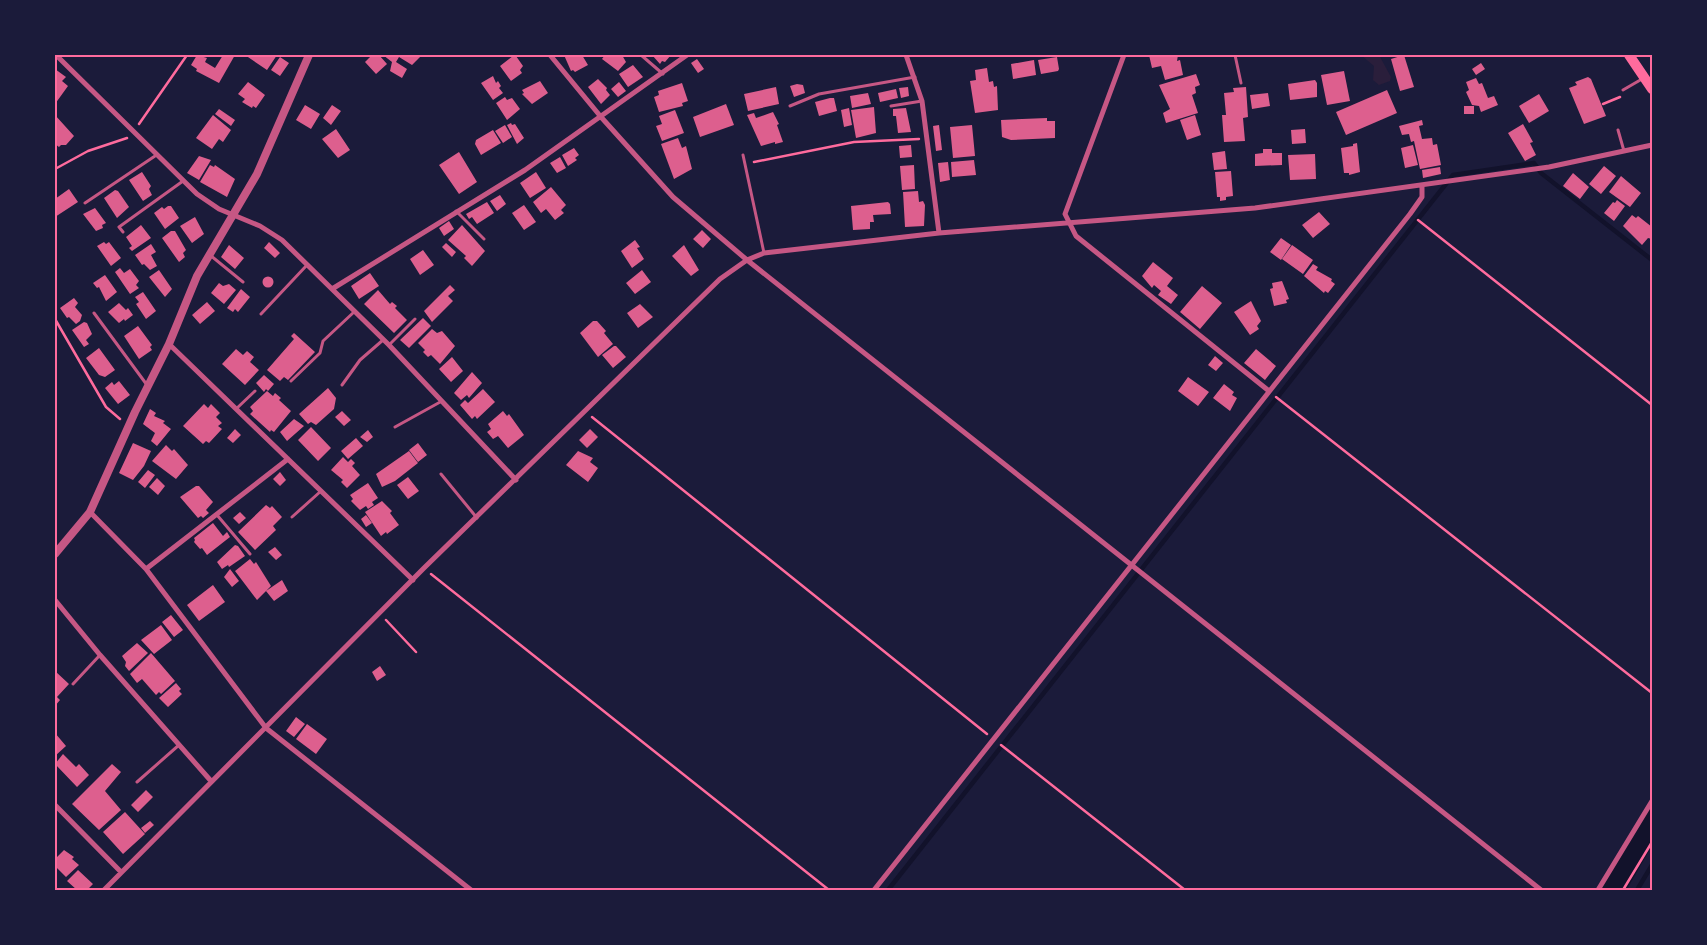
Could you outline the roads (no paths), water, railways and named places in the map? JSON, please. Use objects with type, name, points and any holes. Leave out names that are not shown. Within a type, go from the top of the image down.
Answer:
[{"type":"main road","points":[[1629,55],[1652,89]]},
{"type":"street","points":[[56,55],[156,156],[204,199],[219,209],[260,226],[282,240],[389,345],[516,480]]},
{"type":"street","points":[[55,554],[90,512],[129,425],[169,344],[197,276],[257,174],[309,55]]},
{"type":"street","points":[[550,55],[601,117],[673,197],[748,260],[1541,890]]},
{"type":"street","points":[[332,288],[525,170],[663,74],[687,55]]},
{"type":"street","points":[[906,55],[922,101],[939,233]]},
{"type":"street","points":[[1124,55],[1065,214],[1068,223],[1076,236],[1269,391]]},
{"type":"street","points":[[104,890],[424,568],[478,518],[720,279],[748,260],[764,253],[939,233],[1255,208],[1549,167],[1652,145]]},
{"type":"street","points":[[874,890],[1410,214],[1422,197],[1422,185]]},
{"type":"street","points":[[169,344],[413,580]]},
{"type":"street","points":[[146,569],[288,459]]},
{"type":"street","points":[[90,512],[146,569],[266,728],[471,890]]},
{"type":"street","points":[[55,600],[100,656],[211,781]]},
{"type":"street","points":[[1598,890],[1652,801]]},
{"type":"street","points":[[55,805],[121,872]]},
{"type":"lane","points":[[641,55],[663,74]]},
{"type":"lane","points":[[1235,55],[1241,82]]},
{"type":"lane","points":[[790,106],[819,94],[915,77]]},
{"type":"lane","points":[[1623,90],[1643,78]]},
{"type":"lane","points":[[891,106],[922,101]]},
{"type":"lane","points":[[1618,130],[1624,152]]},
{"type":"lane","points":[[743,155],[764,253]]},
{"type":"lane","points":[[85,202],[156,156]]},
{"type":"lane","points":[[123,232],[120,227],[183,181]]},
{"type":"lane","points":[[456,211],[484,239]]},
{"type":"lane","points":[[209,254],[243,282]]},
{"type":"lane","points":[[260,314],[308,265]]},
{"type":"lane","points":[[291,381],[320,353],[323,341],[355,311]]},
{"type":"lane","points":[[94,313],[148,386]]},
{"type":"lane","points":[[389,345],[415,319]]},
{"type":"lane","points":[[342,385],[360,360],[383,340]]},
{"type":"lane","points":[[236,409],[255,391]]},
{"type":"lane","points":[[395,427],[442,400]]},
{"type":"lane","points":[[441,474],[478,518]]},
{"type":"lane","points":[[292,517],[321,491]]},
{"type":"lane","points":[[216,515],[250,554]]},
{"type":"lane","points":[[72,684],[100,656]]},
{"type":"lane","points":[[137,782],[179,745]]},
{"type":"waterway","points":[[888,890],[1453,175],[1534,163],[1541,173],[1652,260]]},
{"type":"waterway","points":[[1612,890],[1652,821]]},
{"type":"waterway","points":[[1637,890],[1652,865]]}]
